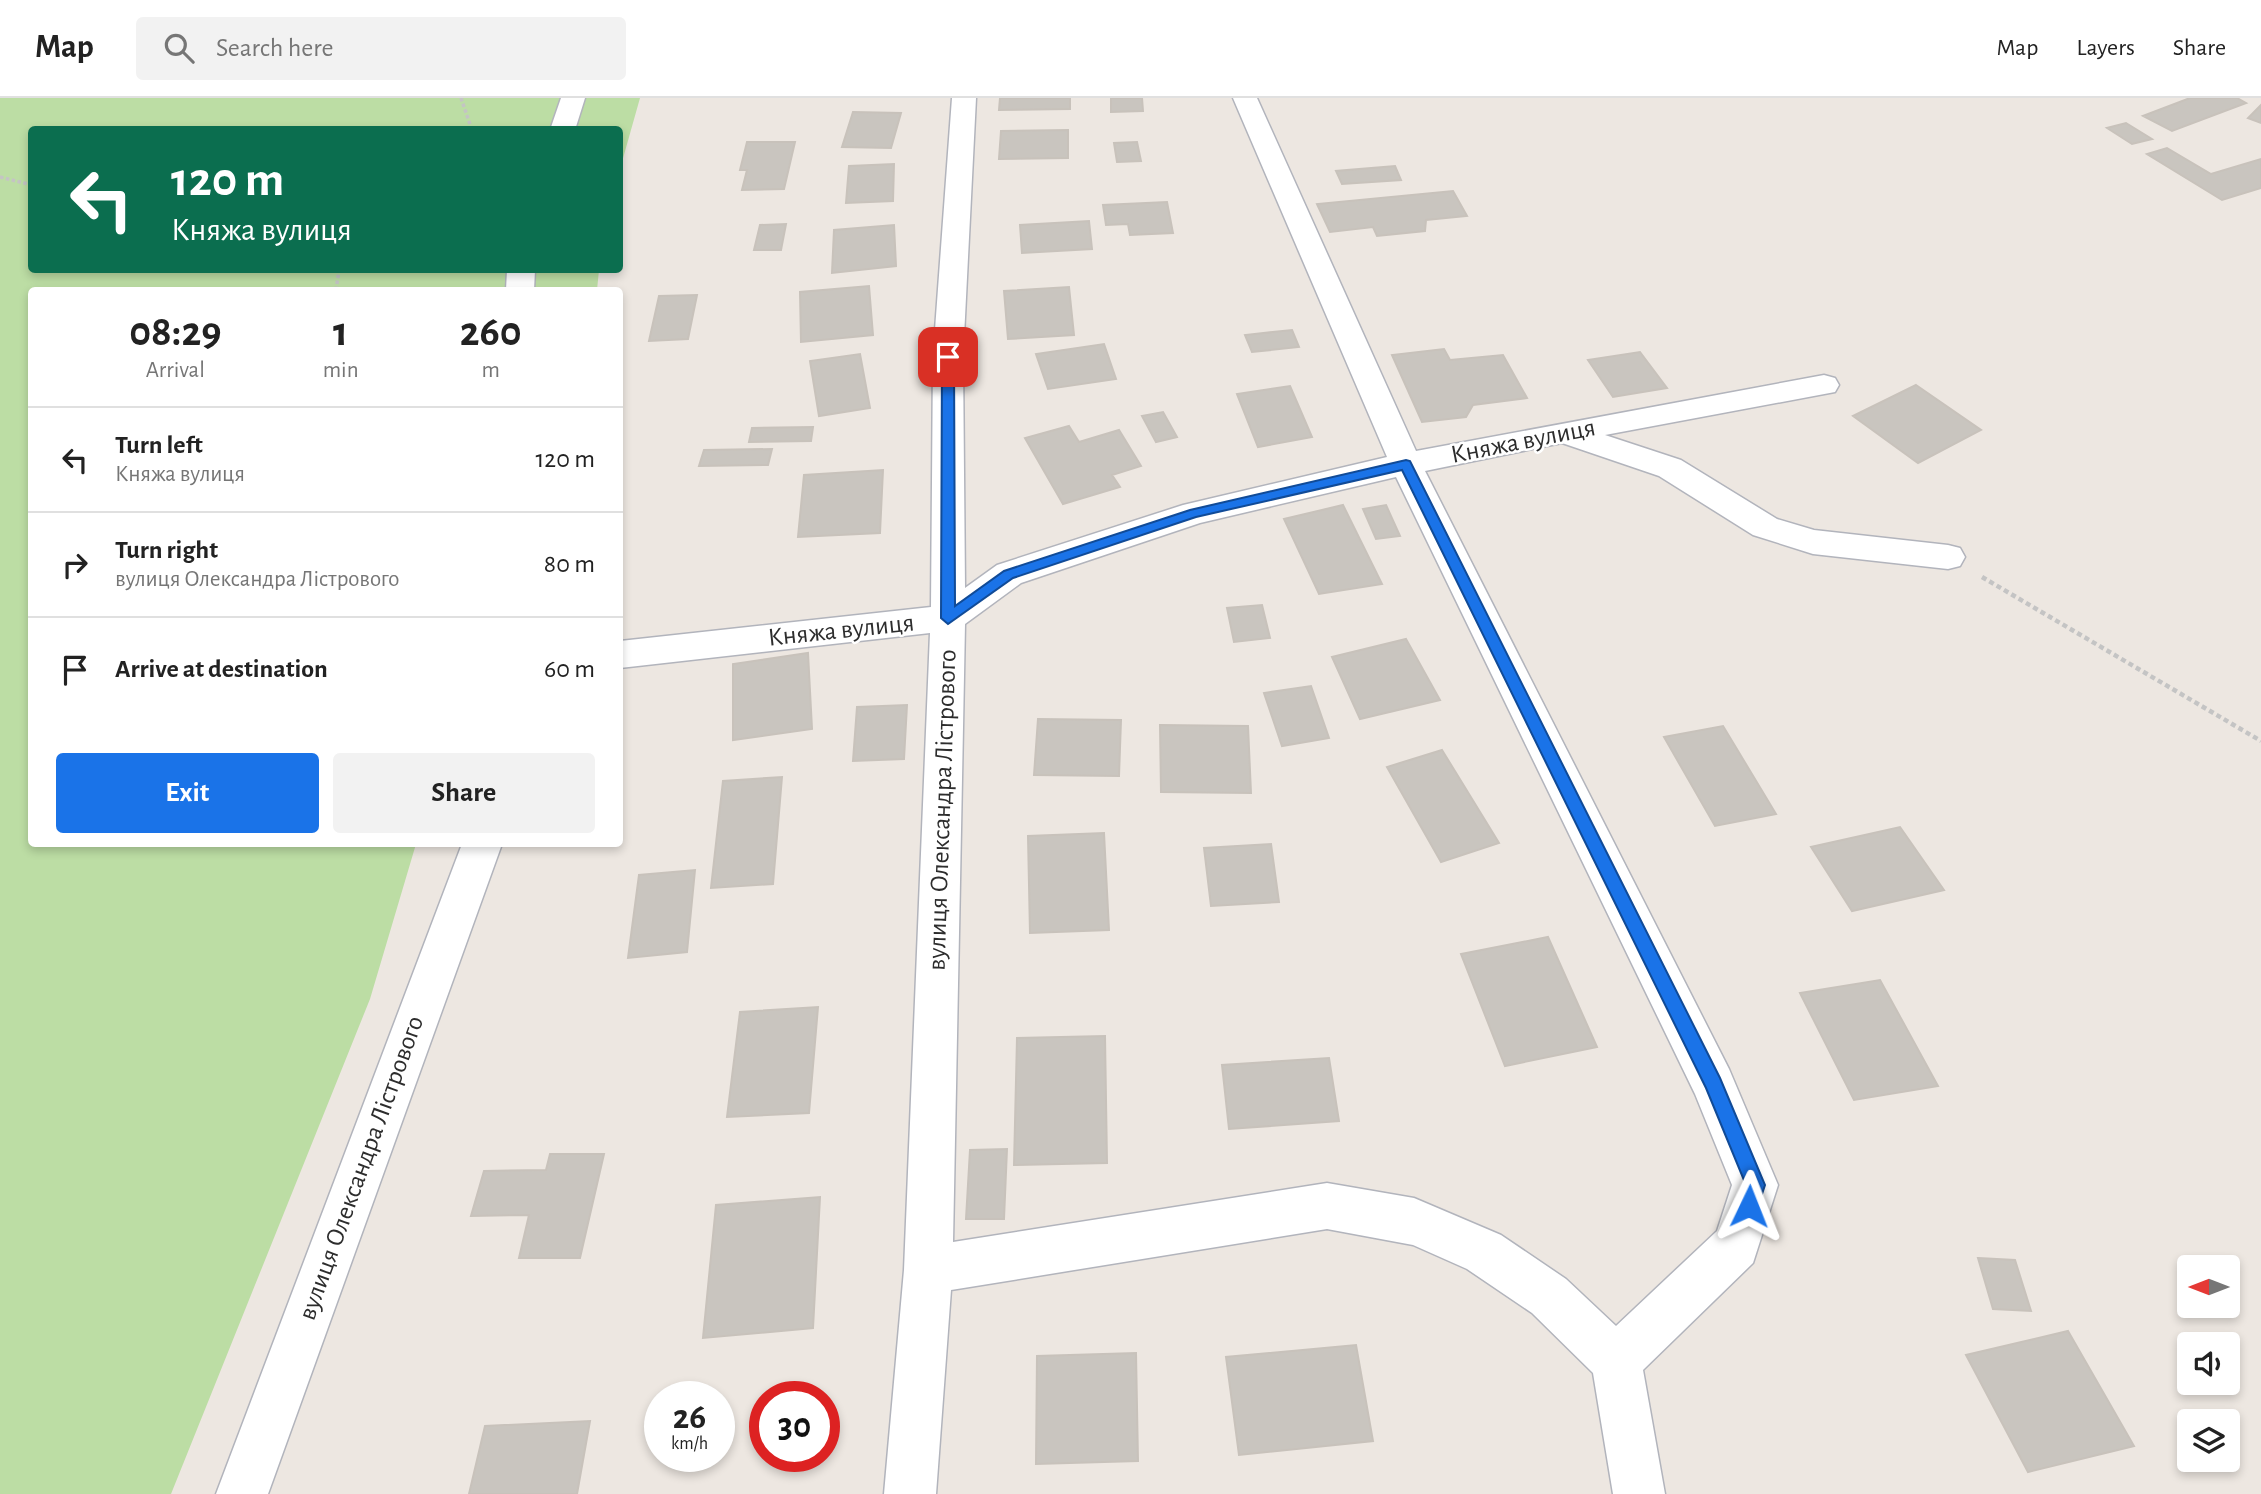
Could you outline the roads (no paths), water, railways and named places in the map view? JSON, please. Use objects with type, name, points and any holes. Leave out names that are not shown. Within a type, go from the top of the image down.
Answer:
[{"type":"street","points":[[563,126],[573,98]]},
{"type":"street","name":"вулиця Олександра Лістрового","points":[[910,1494],[928,1270],[948,618],[948,357],[964,98]]},
{"type":"street","points":[[1245,98],[1406,464],[1713,1084],[1755,1185],[1736,1246],[1616,1361]]},
{"type":"street","name":"Княжа вулиця","points":[[623,654],[948,618],[1009,575],[1195,513],[1406,464],[1824,385]]},
{"type":"street","points":[[1561,433],[1671,468],[1765,527],[1812,542],[1948,557]]},
{"type":"street","name":"вулиця Олександра Лістрового","points":[[242,1494],[481,847]]},
{"type":"street","points":[[928,1270],[1327,1206],[1414,1222],[1484,1252],[1549,1296],[1616,1361],[1639,1494]]}]
